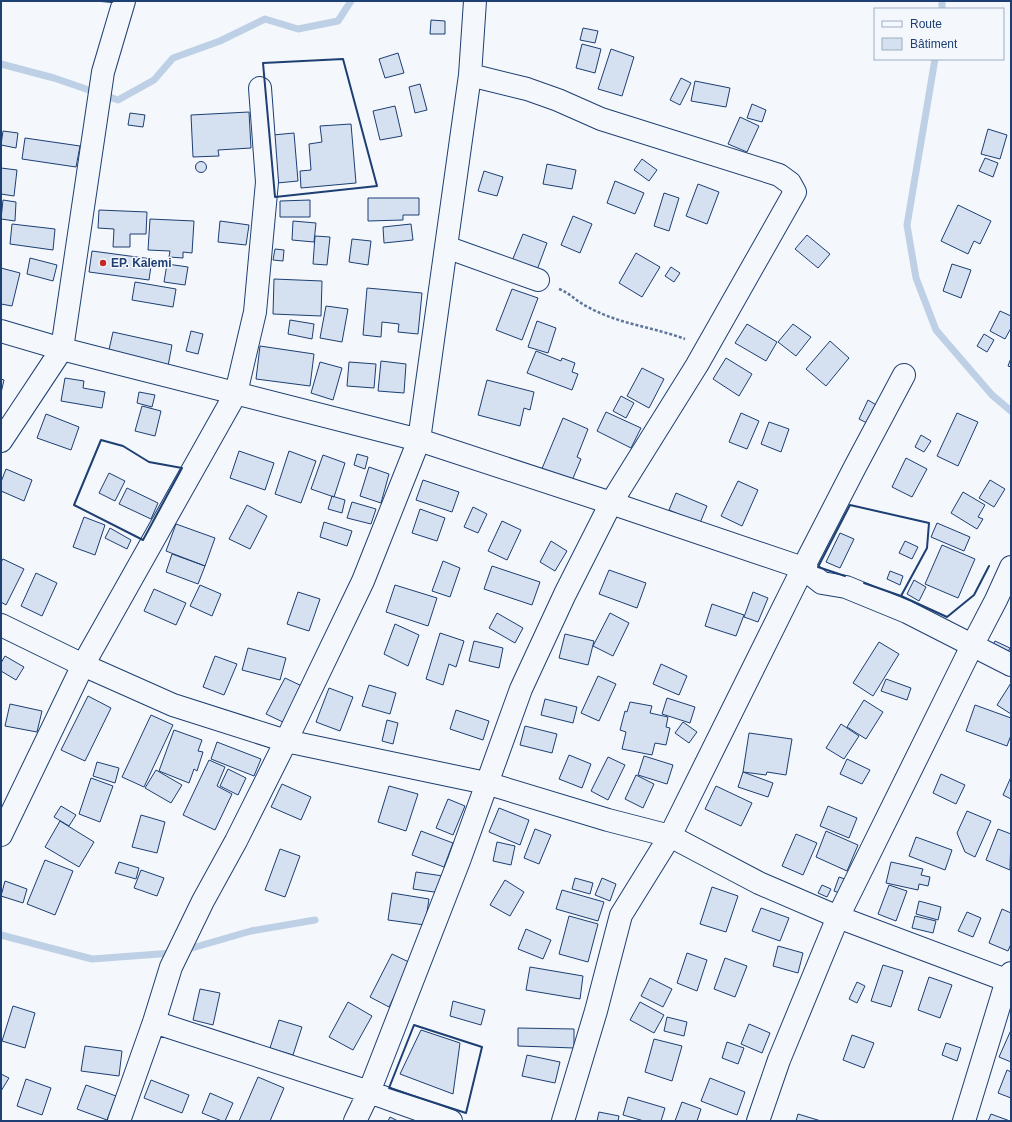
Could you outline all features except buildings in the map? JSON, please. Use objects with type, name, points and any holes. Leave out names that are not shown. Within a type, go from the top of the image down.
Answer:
[{"type":"street","points":[[1,441],[62,349],[102,72],[124,1]]},
{"type":"street","points":[[119,1121],[154,1022],[171,967],[181,944],[202,900],[236,841],[363,581],[419,440],[470,75],[475,1]]},
{"type":"street","points":[[354,1121],[369,1092],[459,861],[521,689],[565,594],[611,503],[693,371],[796,192],[790,183],[779,175],[601,119],[558,100],[527,89],[470,75]]},
{"type":"street","points":[[1,835],[83,665],[236,393],[255,312],[267,182],[260,88]]},
{"type":"street","points":[[446,247],[538,280]]},
{"type":"street","points":[[1,331],[62,349],[419,440],[611,503],[803,568],[822,582],[846,587],[907,612],[1011,665]]},
{"type":"street","points":[[563,1121],[596,1011],[622,915],[670,836],[803,568],[904,375]]},
{"type":"street","points":[[758,1121],[779,1060],[838,917],[1011,567]]},
{"type":"street","points":[[1,625],[83,665],[173,705],[286,741],[486,783],[608,820],[670,836],[759,883],[838,917],[1010,978],[964,1121]]},
{"type":"street","points":[[154,1022],[369,1092],[451,1121]]},
{"type":"path","points":[[538,280],[565,291],[587,307],[624,322],[681,338],[706,347]]},
{"type":"waterway","points":[[1,64],[54,78],[118,100],[154,80],[173,58],[220,41],[265,19],[298,29],[338,21],[351,1]]},
{"type":"waterway","points":[[942,1],[942,8]]},
{"type":"waterway","points":[[935,60],[907,225],[916,278],[936,330],[992,395],[1011,411]]},
{"type":"waterway","points":[[185,950],[251,931],[315,920]]},
{"type":"waterway","points":[[1,935],[92,959],[173,953]]},
{"type":"wall","points":[[101,1],[113,1]]},
{"type":"wall","points":[[343,59],[377,186],[275,197],[263,63],[343,59]]},
{"type":"wall","points":[[101,440],[123,446],[149,462],[182,468],[143,540],[74,505],[101,440]]},
{"type":"wall","points":[[845,576],[818,567],[850,505],[929,523],[927,548],[901,596],[947,617],[974,595],[989,566]]},
{"type":"wall","points":[[864,583],[901,596]]},
{"type":"wall","points":[[414,1025],[482,1047],[466,1113],[389,1088],[414,1025]]},
{"type":"place","name":"EP. Kalemi","points":[[103,263]]}]
